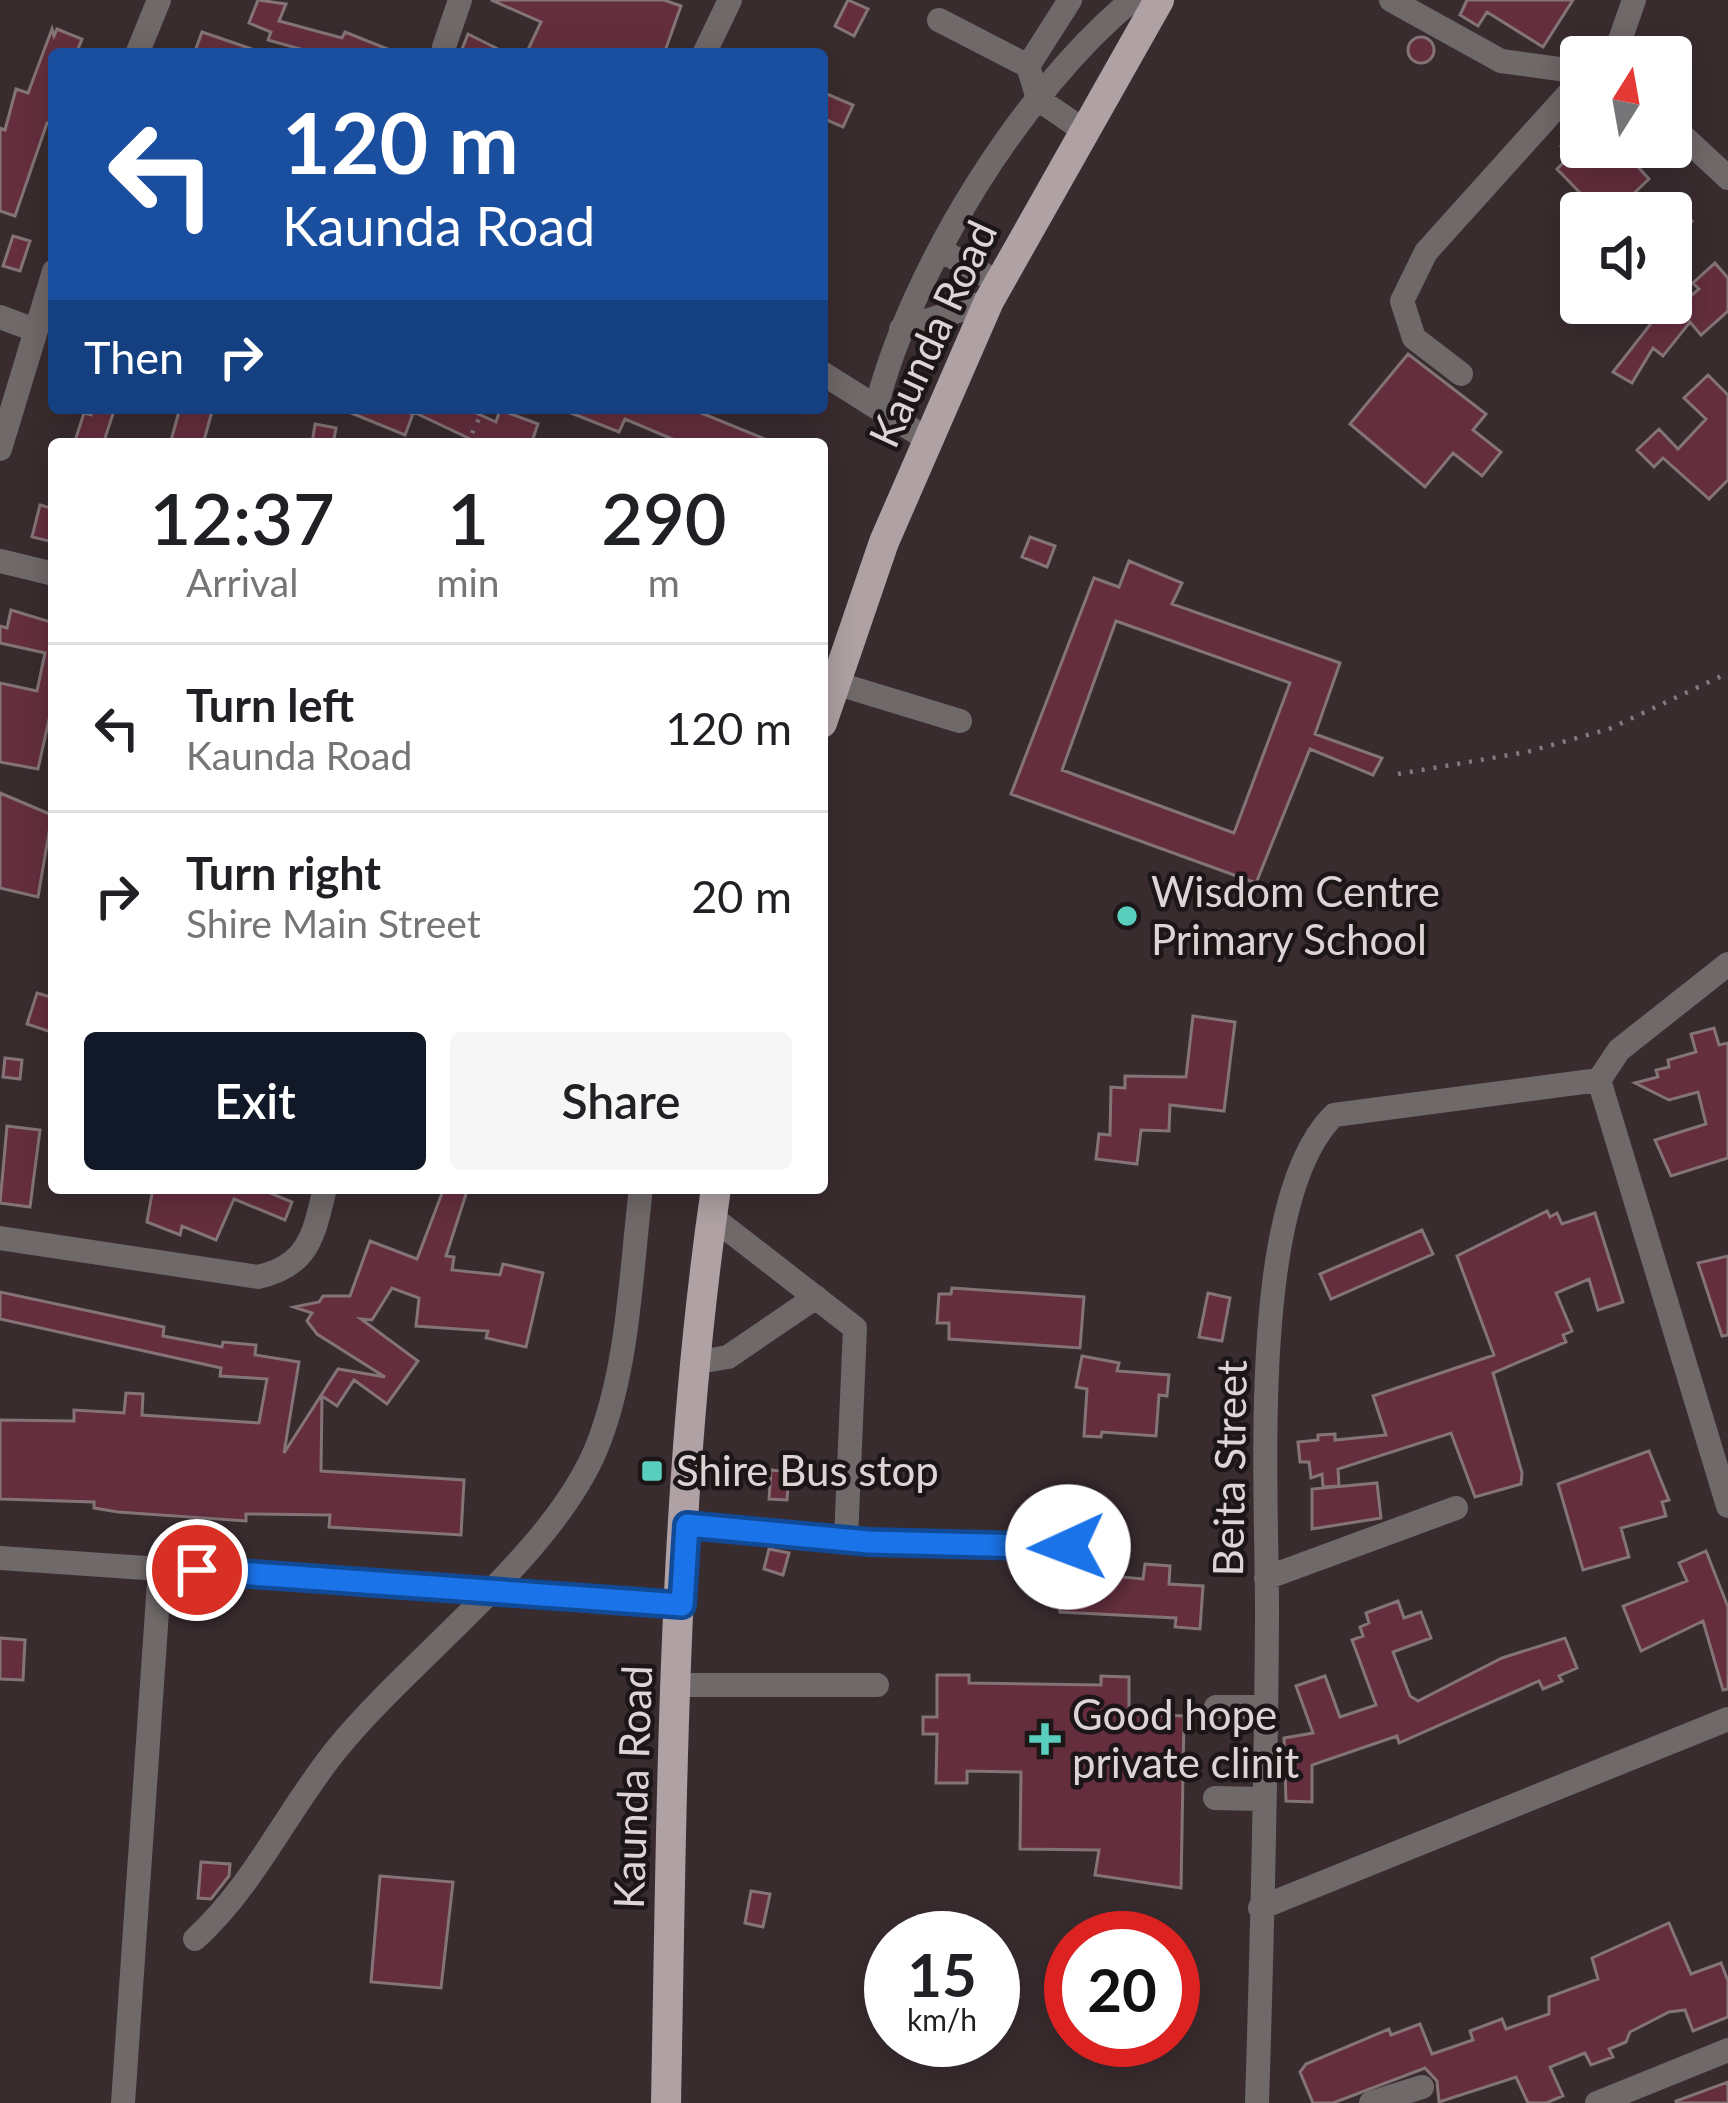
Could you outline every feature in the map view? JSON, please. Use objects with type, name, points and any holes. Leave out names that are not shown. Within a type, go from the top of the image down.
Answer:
[{"type":"main road","name":"Kaunda Road","points":[[828,704],[927,439],[994,292],[1160,0]]},
{"type":"main road","name":"Kaunda Road","points":[[666,2103],[693,1364],[714,1203]]},
{"type":"street","points":[[139,48],[159,0]]},
{"type":"street","points":[[444,47],[460,0]]},
{"type":"street","points":[[707,48],[730,0]]},
{"type":"street","points":[[1028,66],[1070,0]]},
{"type":"street","points":[[877,404],[901,328],[1002,143],[1132,0]]},
{"type":"street","points":[[1391,0],[1501,62],[1560,72]]},
{"type":"street","points":[[1621,36],[1634,0]]},
{"type":"street","points":[[939,20],[1028,66],[1038,99],[1083,130]]},
{"type":"street","points":[[1461,374],[1414,338],[1402,301],[1426,252],[1560,100]]},
{"type":"street","points":[[1692,145],[1728,178]]},
{"type":"street","points":[[942,251],[994,292]]},
{"type":"street","points":[[0,449],[48,287]]},
{"type":"street","points":[[901,328],[994,292]]},
{"type":"street","points":[[0,316],[32,329]]},
{"type":"street","points":[[828,376],[927,439]]},
{"type":"street","points":[[0,561],[48,573]]},
{"type":"street","points":[[835,682],[960,721]]},
{"type":"street","points":[[1728,964],[1619,1050],[1599,1081],[1728,1506]]},
{"type":"street","name":"Beita Street","points":[[1256,2103],[1268,1363],[1287,1210],[1313,1136],[1334,1115],[1599,1081]]},
{"type":"street","points":[[0,1238],[258,1277],[298,1262],[312,1241],[324,1194]]},
{"type":"street","points":[[196,1939],[259,1868],[333,1753],[525,1554],[568,1502],[601,1438],[621,1347],[640,1194]]},
{"type":"street","points":[[714,1203],[855,1328],[846,1540]]},
{"type":"street","points":[[693,1364],[728,1357],[817,1297]]},
{"type":"street","points":[[1266,1578],[1456,1508]]},
{"type":"street","points":[[687,1525],[846,1540],[1068,1547]]},
{"type":"street","points":[[0,1558],[682,1605]]},
{"type":"street","points":[[123,2103],[160,1568]]},
{"type":"street","points":[[679,1685],[877,1685]]},
{"type":"street","points":[[1216,1707],[1265,1707]]},
{"type":"street","points":[[1260,1908],[1728,1719]]},
{"type":"street","points":[[1215,1798],[1263,1799]]},
{"type":"street","points":[[1597,2103],[1728,2050]]},
{"type":"street","points":[[1371,2103],[1422,2086]]},
{"type":"path","points":[[1398,774],[1527,752],[1609,728],[1728,673]]},
{"type":"building","points":[[258,0],[286,4],[279,21],[342,38],[345,32],[385,48],[297,48],[268,40],[271,32],[249,23]]},
{"type":"building","points":[[491,0],[664,0],[681,6],[666,48],[529,48],[541,22]]},
{"type":"building","points":[[848,0],[868,9],[854,36],[835,26]]},
{"type":"building","points":[[1467,0],[1573,0],[1543,47],[1487,12],[1478,26],[1460,15]]},
{"type":"building","points":[[52,29],[54,36],[57,29],[82,39],[78,48],[48,48],[48,123],[15,216],[0,211],[0,128],[5,130],[16,89],[28,93]]},
{"type":"building","points":[[202,32],[249,48],[196,48]]},
{"type":"building","points":[[468,34],[496,48],[462,48]]},
{"type":"building","points":[[1421,37],[1434,50],[1421,63],[1408,50]]},
{"type":"building","points":[[828,95],[853,105],[843,127],[828,121]]},
{"type":"building","points":[[1639,168],[1649,179],[1635,192],[1579,192],[1557,169]]},
{"type":"building","points":[[13,236],[30,241],[20,271],[3,266]]},
{"type":"building","points":[[1715,263],[1728,278],[1728,311],[1701,335],[1692,324],[1692,295],[1699,289],[1693,283]]},
{"type":"building","points":[[1651,324],[1688,324],[1663,356],[1653,348],[1632,383],[1613,372]]},
{"type":"building","points":[[1408,354],[1486,414],[1473,430],[1501,452],[1482,476],[1453,453],[1425,487],[1350,424]]},
{"type":"building","points":[[1708,375],[1728,395],[1728,480],[1709,499],[1663,458],[1654,467],[1637,450],[1659,429],[1678,449],[1706,419],[1684,398]]},
{"type":"building","points":[[84,414],[113,414],[105,438],[76,438]]},
{"type":"building","points":[[178,414],[211,414],[205,438],[172,438]]},
{"type":"building","points":[[354,414],[413,414],[405,435]]},
{"type":"building","points":[[418,414],[478,414],[496,422],[499,414],[511,414],[538,424],[533,438],[468,438]]},
{"type":"building","points":[[574,414],[704,414],[762,438],[670,438],[625,419],[619,432]]},
{"type":"building","points":[[315,424],[336,428],[334,438],[313,438]]},
{"type":"building","points":[[40,505],[48,507],[48,541],[32,537]]},
{"type":"building","points":[[1030,537],[1055,546],[1047,567],[1022,557]]},
{"type":"building","points":[[1129,561],[1182,583],[1172,604],[1340,663],[1315,734],[1382,758],[1373,775],[1310,749],[1256,883],[1011,794],[1094,578],[1119,587]],"holes":[[[1116,621],[1290,683],[1234,833],[1062,770]]]},
{"type":"building","points":[[11,610],[48,621],[48,724],[38,769],[0,762],[0,683],[37,691],[45,653],[0,643],[0,626],[7,628]]},
{"type":"building","points":[[0,793],[48,813],[48,838],[38,897],[0,888]]},
{"type":"building","points":[[37,993],[48,996],[48,1031],[27,1024]]},
{"type":"building","points":[[1193,1016],[1235,1022],[1224,1111],[1170,1105],[1169,1131],[1141,1130],[1137,1164],[1096,1159],[1099,1134],[1110,1135],[1111,1087],[1125,1088],[1125,1076],[1186,1077]]},
{"type":"building","points":[[1714,1028],[1719,1045],[1728,1043],[1728,1158],[1671,1176],[1655,1140],[1706,1124],[1698,1092],[1669,1100],[1635,1083],[1658,1077],[1656,1070],[1669,1067],[1668,1060],[1696,1052],[1691,1034]]},
{"type":"building","points":[[5,1058],[22,1060],[20,1079],[3,1077]]},
{"type":"building","points":[[7,1126],[40,1130],[30,1207],[0,1203]]},
{"type":"building","points":[[152,1194],[273,1194],[292,1202],[285,1220],[234,1199],[216,1240],[182,1226],[180,1235],[147,1222]]},
{"type":"building","points":[[442,1194],[466,1194],[446,1256],[454,1257],[452,1270],[500,1275],[503,1264],[543,1273],[526,1347],[486,1338],[488,1331],[416,1326],[419,1298],[392,1288],[372,1320],[361,1319],[418,1361],[387,1404],[354,1380],[337,1406],[322,1396],[321,1471],[464,1480],[461,1535],[329,1527],[330,1515],[246,1514],[246,1521],[118,1512],[94,1508],[94,1502],[0,1499],[0,1420],[74,1421],[74,1410],[124,1413],[126,1393],[143,1394],[142,1415],[259,1423],[267,1379],[220,1376],[221,1368],[0,1319],[0,1292],[164,1327],[163,1336],[222,1347],[223,1342],[256,1345],[255,1355],[299,1362],[284,1453],[338,1369],[385,1377],[317,1334],[307,1321],[312,1313],[294,1307],[319,1302],[323,1296],[350,1296],[370,1241],[417,1259]]},
{"type":"building","points":[[1547,1211],[1550,1217],[1557,1213],[1562,1224],[1595,1213],[1623,1302],[1598,1310],[1589,1279],[1556,1293],[1572,1331],[1563,1335],[1566,1342],[1493,1373],[1522,1473],[1521,1484],[1475,1497],[1451,1433],[1338,1469],[1339,1486],[1323,1487],[1322,1474],[1311,1478],[1309,1462],[1300,1462],[1298,1442],[1318,1440],[1318,1435],[1335,1434],[1335,1440],[1386,1435],[1373,1396],[1494,1355],[1457,1256]]},
{"type":"building","points":[[1422,1230],[1433,1254],[1331,1299],[1320,1274]]},
{"type":"building","points":[[1728,1256],[1728,1335],[1722,1336],[1698,1263]]},
{"type":"building","points":[[952,1288],[1084,1297],[1080,1348],[949,1339],[949,1323],[937,1323],[939,1294],[951,1294]]},
{"type":"building","points":[[1208,1293],[1230,1298],[1222,1341],[1199,1337]]},
{"type":"building","points":[[1082,1356],[1119,1363],[1117,1371],[1169,1375],[1167,1396],[1159,1395],[1156,1436],[1102,1432],[1101,1437],[1084,1436],[1087,1389],[1076,1387]]},
{"type":"building","points":[[1649,1451],[1669,1500],[1662,1502],[1666,1516],[1621,1528],[1629,1557],[1583,1570],[1558,1484]]},
{"type":"building","points":[[771,1470],[789,1472],[787,1500],[769,1499]]},
{"type":"building","points":[[1377,1483],[1381,1518],[1312,1529],[1312,1489]]},
{"type":"building","points":[[769,1549],[789,1553],[783,1575],[764,1569]]},
{"type":"building","points":[[1706,1551],[1728,1607],[1728,1689],[1723,1690],[1703,1621],[1641,1651],[1623,1606],[1687,1581],[1679,1563]]},
{"type":"building","points":[[1145,1564],[1170,1566],[1169,1584],[1203,1586],[1200,1629],[1175,1627],[1176,1618],[1060,1612],[1059,1592],[1097,1589],[1098,1575],[1143,1579]]},
{"type":"building","points":[[1398,1601],[1404,1618],[1421,1612],[1431,1638],[1393,1652],[1410,1696],[1418,1701],[1502,1658],[1565,1638],[1577,1668],[1559,1676],[1562,1681],[1543,1689],[1539,1681],[1399,1743],[1397,1736],[1312,1765],[1312,1802],[1286,1801],[1284,1738],[1313,1733],[1296,1686],[1325,1676],[1340,1717],[1376,1705],[1352,1640],[1363,1636],[1360,1627],[1369,1623],[1366,1613]]},
{"type":"building","points":[[0,1638],[25,1640],[23,1680],[0,1679]]},
{"type":"building","points":[[937,1675],[969,1675],[969,1683],[1101,1685],[1101,1676],[1129,1677],[1129,1714],[1184,1716],[1181,1888],[1095,1875],[1099,1850],[1020,1849],[1021,1772],[967,1771],[967,1783],[936,1783],[937,1734],[923,1734],[923,1717],[937,1717]]},
{"type":"building","points":[[201,1862],[230,1864],[229,1876],[211,1899],[198,1898]]},
{"type":"building","points":[[380,1876],[453,1882],[441,1988],[371,1982]]},
{"type":"building","points":[[751,1891],[770,1894],[763,1927],[745,1923]]},
{"type":"building","points":[[1669,1923],[1691,1974],[1721,1963],[1728,1981],[1728,2017],[1693,2031],[1685,2010],[1669,2012],[1630,2032],[1626,2042],[1609,2049],[1613,2057],[1591,2065],[1585,2053],[1550,2067],[1563,2096],[1546,2103],[1528,2103],[1516,2077],[1439,2102],[1437,2081],[1425,2068],[1333,2103],[1313,2103],[1300,2072],[1306,2064],[1389,2029],[1391,2035],[1420,2024],[1432,2054],[1473,2040],[1470,2031],[1502,2019],[1506,2029],[1549,2014],[1549,1997],[1598,1979],[1592,1958]]},
{"type":"building","points":[[1728,2082],[1728,2103],[1676,2103],[1676,2101]]},
{"type":"place","name":"Wisdom Centre Primary School","points":[[1127,916]]},
{"type":"place","name":"Shire Bus stop","points":[[652,1471]]},
{"type":"place","name":"Good hope private clinit","points":[[1045,1739]]},
{"type":"route","points":[[197,1570],[682,1605],[687,1525],[869,1542],[1001,1549],[1068,1547]]}]
